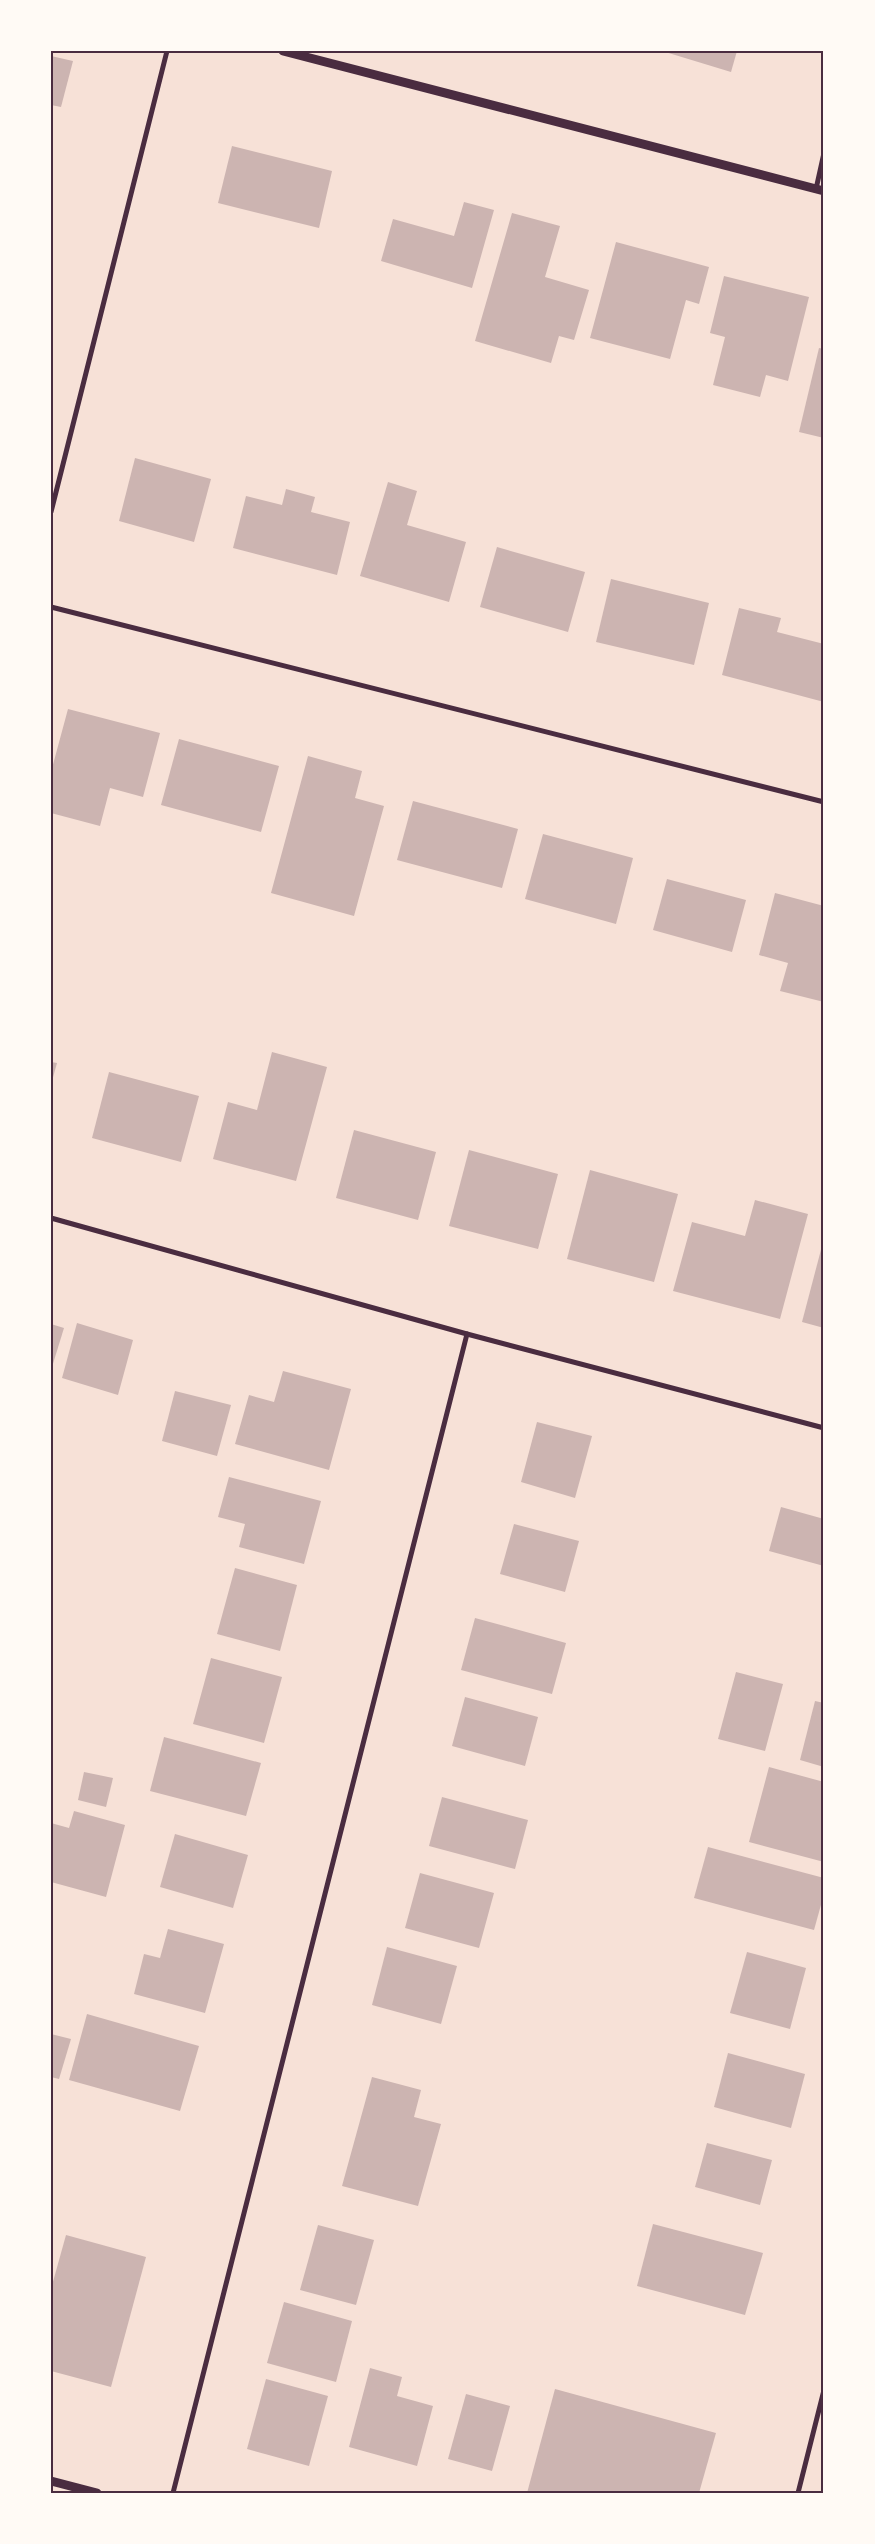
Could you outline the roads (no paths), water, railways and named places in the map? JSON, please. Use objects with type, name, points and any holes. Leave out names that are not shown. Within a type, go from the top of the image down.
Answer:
[{"type":"street","points":[[51,512],[167,51]]},
{"type":"street","points":[[284,51],[820,190],[824,153]]},
{"type":"street","points":[[51,607],[824,802]]},
{"type":"street","points":[[51,1218],[467,1334],[824,1428]]},
{"type":"street","points":[[173,2493],[467,1334]]},
{"type":"street","points":[[798,2493],[824,2390]]},
{"type":"street","points":[[51,2481],[97,2493]]}]
